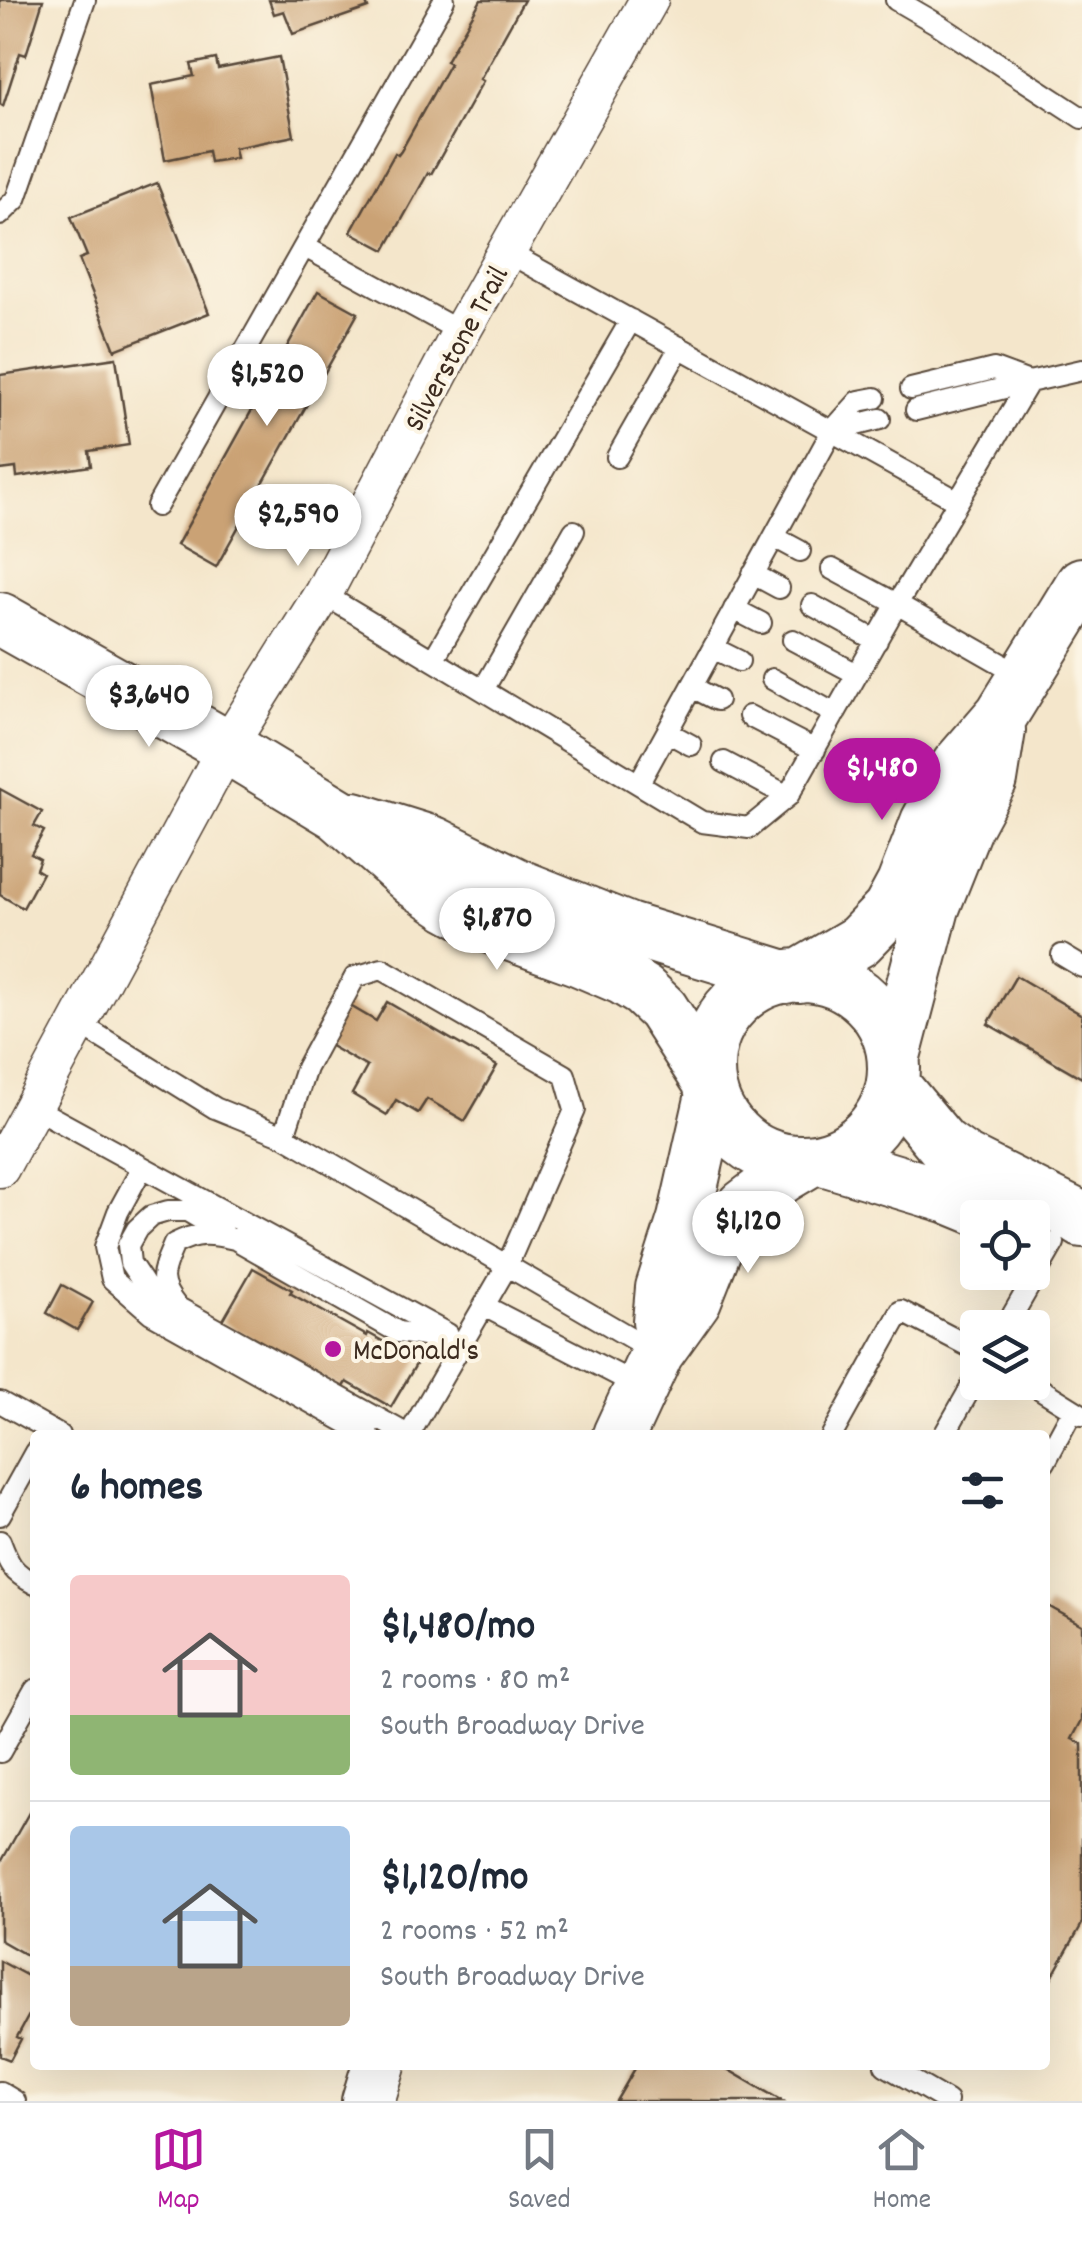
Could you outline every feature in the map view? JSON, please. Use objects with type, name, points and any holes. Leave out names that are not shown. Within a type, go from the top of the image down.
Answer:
[{"type":"main road","points":[[338,814],[434,842],[522,887],[628,929],[792,976],[859,940],[890,910],[926,822],[958,765],[1014,695],[1082,584]]},
{"type":"main road","points":[[0,619],[338,814],[414,881],[450,906],[490,927],[622,978],[643,991],[662,1009],[711,1088],[725,1121],[744,1142],[769,1155],[796,1161],[816,1160],[960,1202]]},
{"type":"main road","points":[[621,1430],[649,1370],[695,1300],[726,1227],[744,1206],[782,1177],[848,1149],[869,1132],[884,1110],[933,908],[991,780],[1014,695]]},
{"type":"main road","points":[[649,1370],[662,1288],[684,1219],[711,1088],[708,1067],[713,1039],[726,1014],[746,994],[771,980],[814,976],[841,984],[863,999],[880,1020],[893,1070],[942,1144],[1067,1225]]},
{"type":"main road","points":[[368,2101],[377,2070]]},
{"type":"street","name":"Silverstone Trail","points":[[0,1168],[227,747],[323,594],[461,332],[649,0]]},
{"type":"lane","points":[[0,215],[16,199],[85,0]]},
{"type":"lane","points":[[157,506],[444,0]]},
{"type":"lane","points":[[896,0],[1082,118]]},
{"type":"lane","points":[[304,247],[461,332]]},
{"type":"lane","points":[[507,252],[958,501]]},
{"type":"lane","points":[[433,660],[631,320]]},
{"type":"lane","points":[[617,456],[680,348]]},
{"type":"lane","points":[[911,388],[994,369],[1029,382]]},
{"type":"lane","points":[[916,410],[1082,370]]},
{"type":"lane","points":[[323,594],[702,822],[750,828],[788,796],[1029,382]]},
{"type":"lane","points":[[639,784],[832,431],[859,402],[874,398]]},
{"type":"lane","points":[[832,431],[880,419]]},
{"type":"lane","points":[[483,690],[574,532]]},
{"type":"lane","points":[[774,537],[800,551]]},
{"type":"lane","points":[[832,569],[897,604],[1014,695]]},
{"type":"lane","points":[[753,574],[780,588]]},
{"type":"lane","points":[[812,606],[876,641]]},
{"type":"lane","points":[[734,609],[761,623]]},
{"type":"lane","points":[[792,640],[858,674]]},
{"type":"lane","points":[[713,648],[739,662]]},
{"type":"lane","points":[[772,679],[835,714]]},
{"type":"lane","points":[[692,687],[717,700]]},
{"type":"lane","points":[[749,716],[814,750]]},
{"type":"lane","points":[[666,732],[691,745]]},
{"type":"lane","points":[[724,762],[788,796]]},
{"type":"lane","points":[[1062,955],[1082,967]]},
{"type":"lane","points":[[284,1136],[306,1068],[355,977],[382,969],[565,1075],[576,1110],[507,1266],[411,1430]]},
{"type":"lane","points":[[78,1023],[215,1108],[284,1136],[507,1266],[649,1370]]},
{"type":"lane","points":[[33,1107],[463,1342]]},
{"type":"lane","points":[[142,1168],[118,1212],[105,1247],[112,1279],[150,1313],[359,1430]]},
{"type":"lane","points":[[399,1430],[150,1292],[130,1263],[128,1245],[137,1229],[151,1216],[188,1211],[398,1332],[463,1342]]},
{"type":"lane","points":[[1015,1310],[1067,1225]]},
{"type":"lane","points":[[178,1306],[166,1293],[162,1276],[174,1244],[191,1235],[212,1234],[234,1240]]},
{"type":"lane","points":[[484,1306],[649,1370]]},
{"type":"lane","points":[[835,1430],[901,1311],[960,1342]]},
{"type":"lane","points":[[1050,1395],[1078,1412],[1050,1454]]},
{"type":"lane","points":[[947,1430],[964,1400]]},
{"type":"lane","points":[[0,1402],[45,1430]]},
{"type":"lane","points":[[0,1515],[30,1461]]},
{"type":"lane","points":[[0,1541],[8,1564],[30,1581]]},
{"type":"lane","points":[[0,1752],[30,1699]]},
{"type":"lane","points":[[894,2070],[943,2100]]},
{"type":"lane","points":[[0,2092],[15,2101]]},
{"type":"building","points":[[0,0],[43,0],[26,55],[20,53],[3,106],[0,104]]},
{"type":"building","points":[[269,0],[365,0],[368,8],[293,34],[284,11],[274,14]]},
{"type":"building","points":[[481,0],[524,0],[480,79],[483,81],[385,250],[351,232],[395,153],[401,151]]},
{"type":"building","points":[[279,57],[294,136],[234,148],[236,158],[210,162],[208,151],[165,160],[151,85],[194,76],[191,64],[216,59],[218,69]]},
{"type":"building","points":[[157,183],[209,313],[115,350],[79,259],[87,256],[71,217]]},
{"type":"building","points":[[318,291],[358,313],[216,567],[177,545]]},
{"type":"building","points":[[116,358],[129,445],[89,451],[91,466],[17,477],[16,468],[0,470],[0,375]]},
{"type":"building","points":[[0,789],[42,812],[34,826],[44,831],[31,854],[40,859],[36,869],[42,873],[23,908],[0,895]]},
{"type":"building","points":[[1016,976],[1082,1015],[1082,1078],[988,1024]]},
{"type":"building","points":[[335,997],[376,1021],[387,1002],[497,1066],[465,1121],[427,1099],[418,1113],[396,1100],[387,1115],[352,1094],[367,1067],[313,1036]]},
{"type":"building","name":"McDonald's","points":[[253,1268],[292,1290],[290,1293],[418,1361],[391,1407],[347,1382],[342,1390],[222,1322]]},
{"type":"building","points":[[62,1285],[93,1302],[77,1330],[47,1313]]},
{"type":"building","points":[[1050,1607],[1082,1625],[1082,1720],[1072,1739],[1082,1744],[1082,1924],[1050,1980]]},
{"type":"building","points":[[30,1811],[30,1957],[0,1940],[0,1864]]},
{"type":"building","points":[[0,1961],[30,1977],[30,2013],[10,2060],[0,2056]]},
{"type":"building","points":[[634,2070],[729,2070],[782,2101],[616,2101]]},
{"type":"place","name":"McDonald's","points":[[333,1349]]}]
